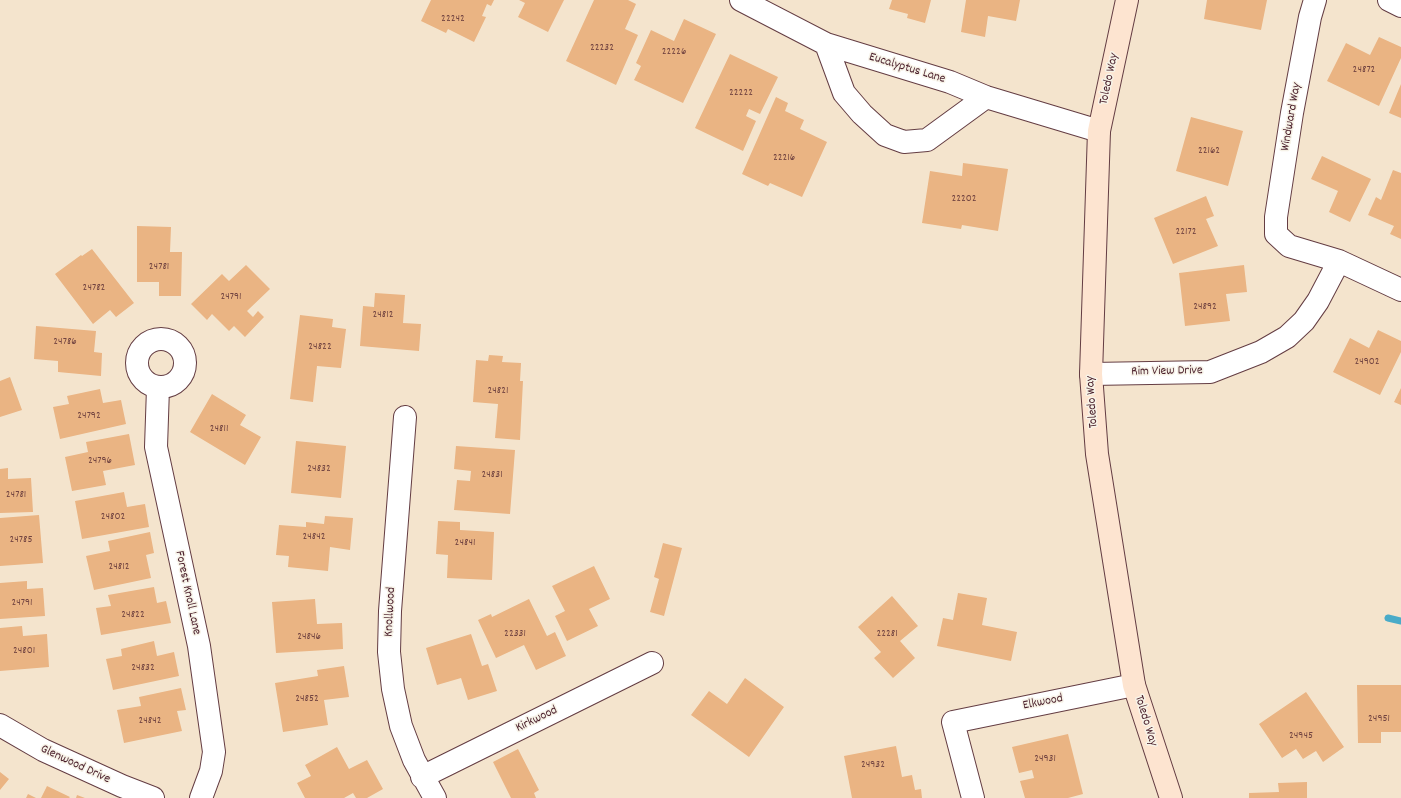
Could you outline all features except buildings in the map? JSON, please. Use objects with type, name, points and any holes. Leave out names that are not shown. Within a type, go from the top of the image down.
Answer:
[{"type":"main road","name":"Toledo Way","points":[[1127,0],[1099,131],[1091,374],[1097,454],[1134,685],[1171,798]]},
{"type":"street","name":"Eucalyptus Lane","points":[[741,0],[826,44],[950,82],[986,97],[1099,131]]},
{"type":"street","name":"Windward Way","points":[[1315,0],[1310,17],[1292,113],[1276,217],[1276,234],[1289,246],[1339,261]]},
{"type":"street","points":[[1389,0],[1401,6]]},
{"type":"street","points":[[826,44],[844,93],[862,114],[885,135],[904,142],[927,140],[986,97]]},
{"type":"street","points":[[1339,261],[1401,290]]},
{"type":"street","name":"Rim View Drive","points":[[1091,374],[1210,372],[1261,352],[1287,338],[1304,321],[1318,301],[1339,261]]},
{"type":"street","name":"Forest Knoll Lane","points":[[158,388],[156,447],[199,646],[213,745],[211,771],[201,798]]},
{"type":"street","name":"Knollwood","points":[[405,417],[390,611],[389,652],[393,689],[401,726],[422,777],[435,798]]},
{"type":"street","name":"Kirkwood","points":[[422,777],[652,663]]},
{"type":"street","name":"Elkwood","points":[[973,798],[953,722],[1134,685]]},
{"type":"street","name":"Glenwood Drive","points":[[0,725],[43,750],[122,786],[154,798]]},
{"type":"waterway","points":[[1388,618],[1401,621]]}]
